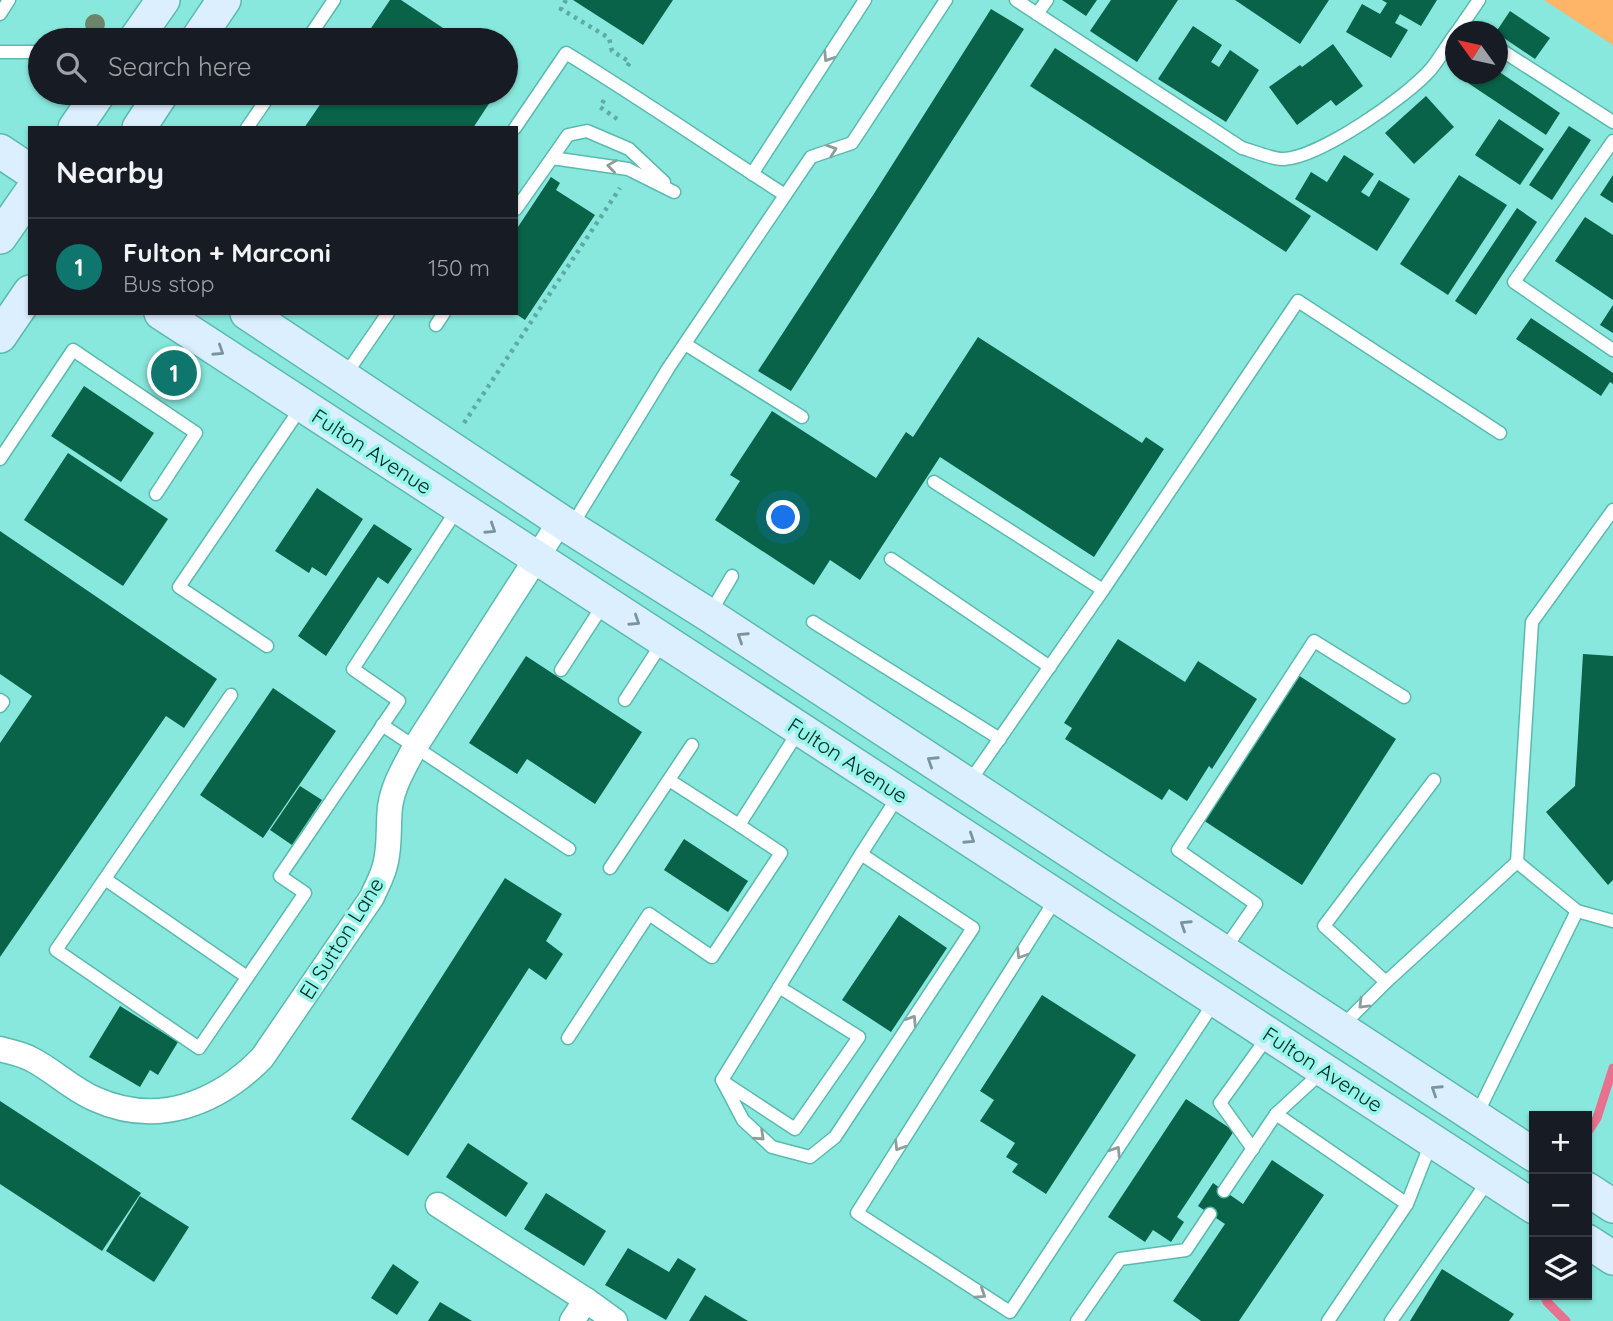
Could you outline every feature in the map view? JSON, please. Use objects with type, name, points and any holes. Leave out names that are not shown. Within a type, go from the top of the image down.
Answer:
[{"type":"main road","points":[[143,28],[163,0]]},
{"type":"main road","points":[[205,28],[224,0]]},
{"type":"main road","points":[[76,126],[91,105]]},
{"type":"main road","points":[[140,126],[154,105]]},
{"type":"main road","points":[[0,151],[28,170]]},
{"type":"main road","points":[[0,336],[28,295]]},
{"type":"main road","name":"Fulton Avenue","points":[[165,315],[1529,1204]]},
{"type":"main road","name":"Fulton Avenue","points":[[250,315],[1529,1152]]},
{"type":"main road","points":[[1592,1192],[1613,1206]]},
{"type":"main road","points":[[1592,1244],[1613,1258]]},
{"type":"street","name":"El Sutton Lane","points":[[0,1049],[30,1058],[93,1099],[137,1110],[158,1111],[198,1102],[231,1086],[246,1075],[262,1058],[372,897],[387,861],[390,806],[395,788],[415,747],[537,558],[566,524]]},
{"type":"street","points":[[438,1205],[615,1321]]},
{"type":"street","points":[[572,1321],[586,1300]]},
{"type":"lane","points":[[0,14],[9,0]]},
{"type":"lane","points":[[315,28],[334,0]]},
{"type":"lane","points":[[752,174],[865,0]]},
{"type":"lane","points":[[566,524],[620,447],[685,344],[811,157],[852,143],[946,0]]},
{"type":"lane","points":[[1016,0],[1242,148],[1283,159],[1308,153],[1336,140],[1401,97],[1430,70],[1445,51]]},
{"type":"lane","points":[[1038,14],[1047,0]]},
{"type":"lane","points":[[1466,21],[1479,0]]},
{"type":"lane","points":[[0,52],[28,52]]},
{"type":"lane","points":[[515,126],[566,53],[785,195]]},
{"type":"lane","points":[[1508,55],[1613,122]]},
{"type":"lane","points":[[248,126],[263,105]]},
{"type":"lane","points":[[518,206],[568,135],[587,131],[629,149],[674,192],[628,169],[552,158]]},
{"type":"lane","points":[[1613,141],[1514,282],[1613,350]]},
{"type":"lane","points":[[968,784],[1298,301],[1500,433]]},
{"type":"lane","points":[[344,377],[387,315]]},
{"type":"lane","points":[[436,325],[443,315]]},
{"type":"lane","points":[[685,344],[802,417]]},
{"type":"lane","points":[[0,459],[73,350],[196,433],[156,494]]},
{"type":"lane","points":[[267,646],[179,587],[302,405]]},
{"type":"lane","points":[[934,482],[1103,590]]},
{"type":"lane","points":[[231,695],[56,950],[199,1048],[305,893],[280,876],[400,701],[353,669],[459,508]]},
{"type":"lane","points":[[1340,1027],[1517,862],[1532,622],[1613,510]]},
{"type":"lane","points":[[891,559],[1050,667]]},
{"type":"lane","points":[[709,615],[732,576]]},
{"type":"lane","points":[[561,670],[606,602]]},
{"type":"lane","points":[[813,622],[1000,739]]},
{"type":"lane","points":[[625,700],[664,640]]},
{"type":"lane","points":[[1224,951],[1256,904],[1178,850],[1314,641],[1404,697]]},
{"type":"lane","points":[[0,700],[3,702],[0,706]]},
{"type":"lane","points":[[382,725],[569,849]]},
{"type":"lane","points":[[738,825],[800,729]]},
{"type":"lane","points":[[610,868],[692,745]]},
{"type":"lane","points":[[568,1038],[649,914],[712,957],[781,853],[669,780]]},
{"type":"lane","points":[[1386,982],[1324,926],[1434,780]]},
{"type":"lane","points":[[722,1080],[900,794]]},
{"type":"lane","points":[[722,1080],[743,1121],[772,1147],[810,1157],[835,1136],[972,928],[861,854]]},
{"type":"lane","points":[[1517,862],[1577,911],[1613,922]]},
{"type":"lane","points":[[105,879],[247,977]]},
{"type":"lane","points":[[1057,896],[857,1213],[867,1220],[1010,1312],[1215,1000]]},
{"type":"lane","points":[[1476,1116],[1577,911]]},
{"type":"lane","points":[[722,1080],[795,1129],[859,1037],[779,987]]},
{"type":"lane","points":[[1253,1149],[1220,1104],[1269,1034]]},
{"type":"lane","points":[[1224,1191],[1276,1114],[1324,1070]]},
{"type":"lane","points":[[1276,1114],[1407,1204]]},
{"type":"lane","points":[[1328,1321],[1407,1204],[1432,1140]]},
{"type":"lane","points":[[1391,1321],[1490,1178]]},
{"type":"lane","points":[[1077,1321],[1121,1259],[1186,1250],[1210,1214]]},
{"type":"path","points":[[566,0],[561,9],[609,38],[612,51],[630,62],[600,107],[630,127]]},
{"type":"path","points":[[462,427],[631,170]]},
{"type":"shaded area","points":[[1544,0],[1613,0],[1613,45]]},
{"type":"building","points":[[390,0],[401,0],[443,28],[371,28]]},
{"type":"building","points":[[573,0],[673,0],[643,45]]},
{"type":"building","points":[[1062,0],[1097,0],[1086,16]]},
{"type":"building","points":[[1111,0],[1178,0],[1137,62],[1090,31]]},
{"type":"building","points":[[1235,0],[1329,0],[1300,44]]},
{"type":"building","points":[[1382,0],[1437,0],[1421,26],[1400,14],[1395,23],[1408,30],[1391,58],[1346,32],[1362,4],[1380,14],[1387,3]]},
{"type":"building","points":[[991,9],[1024,29],[791,391],[758,371]]},
{"type":"building","points":[[1510,11],[1550,38],[1535,59],[1508,40],[1508,21],[1503,21]]},
{"type":"building","points":[[1193,26],[1222,45],[1211,62],[1219,67],[1230,50],[1259,70],[1226,122],[1158,79]]},
{"type":"building","points":[[1333,44],[1363,86],[1336,106],[1331,100],[1297,125],[1269,87]]},
{"type":"building","points":[[1055,48],[1311,216],[1286,252],[1030,86]]},
{"type":"building","points":[[1508,78],[1560,113],[1546,135],[1470,84],[1508,84]]},
{"type":"building","points":[[1426,96],[1454,127],[1414,164],[1385,133]]},
{"type":"building","points":[[320,105],[488,105],[474,126],[305,126]]},
{"type":"building","points":[[1499,119],[1544,149],[1520,185],[1475,155]]},
{"type":"building","points":[[1569,126],[1591,140],[1552,200],[1529,185]]},
{"type":"building","points":[[1344,155],[1374,174],[1361,192],[1369,197],[1379,180],[1410,199],[1377,251],[1295,199],[1311,172],[1327,182]]},
{"type":"building","points":[[1459,175],[1507,205],[1448,295],[1400,264]]},
{"type":"building","points":[[1613,175],[1613,203],[1600,195]]},
{"type":"building","points":[[551,177],[560,183],[556,190],[595,215],[525,320],[518,315],[518,227]]},
{"type":"building","points":[[1517,208],[1537,222],[1476,315],[1455,301]]},
{"type":"building","points":[[1585,217],[1613,235],[1613,300],[1555,261]]},
{"type":"building","points":[[1613,305],[1613,333],[1600,325]]},
{"type":"building","points":[[1531,318],[1613,373],[1613,384],[1610,382],[1601,396],[1516,339]]},
{"type":"building","points":[[978,337],[1142,443],[1146,437],[1164,449],[1094,557],[940,457],[860,580],[830,560],[814,585],[715,520],[740,481],[730,475],[772,411],[876,478],[906,432],[913,437]]},
{"type":"building","points":[[84,386],[154,433],[121,482],[51,436]]},
{"type":"building","points":[[68,453],[168,519],[123,586],[24,520]]},
{"type":"building","points":[[317,488],[363,519],[326,576],[312,567],[309,573],[275,551]]},
{"type":"building","points":[[374,524],[412,549],[388,584],[378,577],[326,656],[298,636]]},
{"type":"building","points":[[0,531],[217,679],[184,728],[166,716],[0,957],[0,743],[32,696],[0,674]]},
{"type":"building","points":[[1118,639],[1185,682],[1198,661],[1257,699],[1212,769],[1209,766],[1187,801],[1169,789],[1162,800],[1065,739],[1072,728],[1064,723]]},
{"type":"building","points":[[1583,654],[1613,656],[1613,880],[1608,885],[1546,812],[1575,786]]},
{"type":"building","points":[[526,656],[642,732],[595,804],[527,759],[517,774],[469,743]]},
{"type":"building","points":[[1298,675],[1396,739],[1302,885],[1203,820]]},
{"type":"building","points":[[273,688],[336,731],[263,838],[200,795]]},
{"type":"building","points":[[300,786],[322,800],[292,845],[270,830]]},
{"type":"building","points":[[684,839],[748,881],[728,912],[664,870]]},
{"type":"building","points":[[505,878],[562,914],[546,941],[563,954],[546,980],[529,968],[408,1156],[351,1119]]},
{"type":"building","points":[[899,915],[947,948],[891,1032],[842,1000]]},
{"type":"building","points":[[1042,995],[1136,1055],[1046,1194],[1012,1172],[1018,1164],[1006,1157],[1015,1143],[980,1121],[994,1100],[980,1091]]},
{"type":"building","points":[[120,1006],[178,1042],[158,1075],[150,1070],[140,1087],[89,1057]]},
{"type":"building","points":[[1186,1099],[1234,1131],[1177,1217],[1184,1222],[1171,1242],[1153,1230],[1145,1242],[1108,1217]]},
{"type":"building","points":[[0,1101],[141,1193],[102,1251],[0,1184]]},
{"type":"building","points":[[468,1143],[528,1183],[506,1217],[446,1177]]},
{"type":"building","points":[[1272,1160],[1324,1195],[1239,1321],[1201,1321],[1173,1301],[1225,1224],[1198,1206],[1213,1183],[1243,1204]]},
{"type":"building","points":[[546,1193],[606,1231],[584,1266],[524,1229]]},
{"type":"building","points":[[140,1196],[189,1227],[154,1282],[106,1251]]},
{"type":"building","points":[[628,1248],[669,1272],[678,1258],[696,1269],[666,1320],[605,1285]]},
{"type":"building","points":[[393,1264],[419,1282],[397,1315],[371,1298]]},
{"type":"building","points":[[1442,1269],[1514,1314],[1509,1321],[1410,1321]]},
{"type":"building","points":[[705,1295],[748,1321],[689,1321]]},
{"type":"building","points":[[440,1302],[472,1321],[428,1321]]},
{"type":"waterway","points":[[1592,1126],[1597,1118],[1613,1068]]},
{"type":"waterway","points":[[1546,1300],[1566,1321]]},
{"type":"place","name":"Fulton + Marconi","points":[[174,373]]}]
